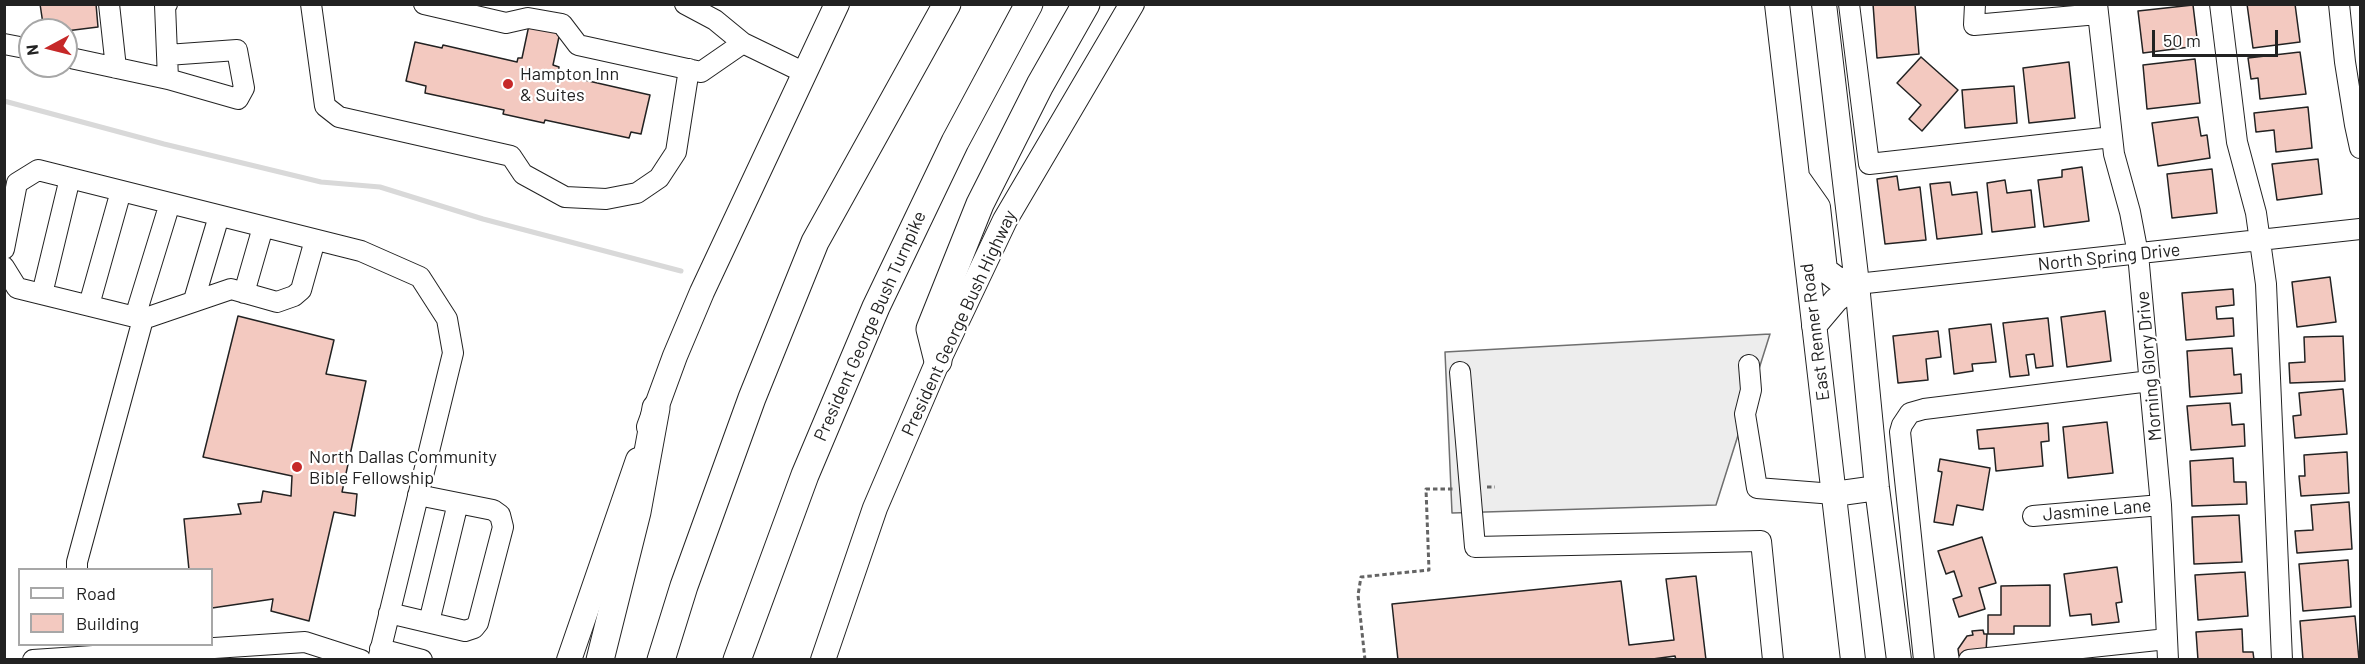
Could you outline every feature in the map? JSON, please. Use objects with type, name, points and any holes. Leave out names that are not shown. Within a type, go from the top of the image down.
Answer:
[{"type":"highway","points":[[661,660],[684,586],[752,398],[815,243],[947,4]]},
{"type":"highway","name":"President George Bush Turnpike","points":[[737,660],[805,476],[876,307],[946,160],[1029,4]]},
{"type":"highway","points":[[938,362],[930,329],[980,204],[1040,85],[1086,4]]},
{"type":"highway","points":[[600,660],[637,512],[656,408]]},
{"type":"main road","points":[[569,660],[656,408],[706,282],[837,4]]},
{"type":"main road","name":"President George Bush Highway","points":[[823,660],[875,508],[938,362],[1005,220],[1132,4]]},
{"type":"main road","name":"East Renner Road","points":[[1777,4],[1853,660]]},
{"type":"main road","points":[[1824,4],[1857,284],[1877,488],[1899,660]]},
{"type":"main road","points":[[1797,178],[1818,207],[1825,270],[1837,279],[1857,284]]},
{"type":"main road","points":[[1814,326],[1836,300],[1857,284]]},
{"type":"main road","points":[[1834,494],[1877,488]]},
{"type":"street","points":[[109,4],[116,68]]},
{"type":"street","points":[[311,4],[325,106],[339,117],[511,156],[523,174],[566,197],[606,200],[637,193],[659,178],[676,152],[689,69]]},
{"type":"street","points":[[424,4],[506,23],[528,18],[562,24],[578,45],[701,72],[743,43]]},
{"type":"street","points":[[685,4],[715,20],[743,43],[805,73]]},
{"type":"street","points":[[1849,4],[1869,164],[2112,137]]},
{"type":"street","points":[[1975,4],[1974,25],[2097,9]]},
{"type":"street","points":[[2220,4],[2237,142],[2261,240],[2266,295],[2282,660]]},
{"type":"street","points":[[2339,4],[2345,62],[2361,148]]},
{"type":"street","points":[[165,5],[168,79]]},
{"type":"street","name":"Morning Glory Drive","points":[[2097,9],[2114,154],[2130,212],[2138,254],[2161,505],[2168,660]]},
{"type":"street","points":[[78,60],[168,79],[238,99],[244,88],[237,50],[167,55]]},
{"type":"street","points":[[4,249],[17,183],[38,170],[361,251],[420,277],[447,319],[453,353],[379,654],[422,660]]},
{"type":"street","points":[[42,294],[70,178]]},
{"type":"street","points":[[89,305],[121,191]]},
{"type":"street","points":[[77,568],[170,203]]},
{"type":"street","points":[[194,300],[219,216]]},
{"type":"street","points":[[244,293],[263,227]]},
{"type":"street","name":"North Spring Drive","points":[[1857,284],[2361,229]]},
{"type":"street","points":[[4,267],[17,288],[139,318],[231,289],[277,302],[294,296],[301,290],[315,240]]},
{"type":"street","points":[[1749,365],[1751,390],[1746,414],[1757,488],[1834,494]]},
{"type":"street","points":[[1460,372],[1475,547],[1761,541],[1773,660]]},
{"type":"street","points":[[1924,660],[1900,432],[1902,424],[1910,413],[1924,409],[2150,381]]},
{"type":"street","points":[[389,613],[465,631],[474,628],[478,623],[503,527],[500,515],[493,510],[418,495]]},
{"type":"street","points":[[429,622],[458,503]]},
{"type":"street","name":"Jasmine Lane","points":[[2033,516],[2161,505]]},
{"type":"street","points":[[1969,660],[2167,639]]},
{"type":"street","points":[[33,660],[84,653],[305,642],[361,660]]},
{"type":"path","points":[[1365,660],[1358,595],[1360,577],[1428,570],[1426,489],[1495,487]]},
{"type":"shaded area","points":[[1770,334],[1716,505],[1452,513],[1445,352]]},
{"type":"building","points":[[40,4],[96,4],[98,27],[78,30],[78,18],[42,18]]},
{"type":"building","points":[[1873,4],[1915,4],[1919,54],[1877,58]]},
{"type":"building","points":[[2247,4],[2295,4],[2300,42],[2253,48]]},
{"type":"building","points":[[2193,5],[2198,46],[2143,53],[2138,11]]},
{"type":"building","name":"Hampton Inn & Suites","points":[[529,25],[560,32],[553,65],[559,67],[558,72],[650,95],[641,134],[631,132],[629,138],[545,120],[544,123],[503,114],[504,110],[425,93],[426,86],[406,81],[415,42],[442,48],[443,45],[517,62],[518,58],[522,58]]},
{"type":"building","points":[[2300,52],[2306,94],[2260,99],[2258,78],[2251,79],[2248,58]]},
{"type":"building","points":[[1921,57],[1958,90],[1922,131],[1909,119],[1921,105],[1897,83]]},
{"type":"building","points":[[2195,59],[2200,103],[2147,109],[2143,65]]},
{"type":"building","points":[[2069,62],[2075,118],[2029,123],[2023,68]]},
{"type":"building","points":[[2014,86],[2017,123],[1965,128],[1962,90]]},
{"type":"building","points":[[2308,107],[2312,148],[2276,152],[2274,130],[2256,132],[2254,113]]},
{"type":"building","points":[[2198,117],[2201,136],[2207,135],[2210,158],[2158,166],[2152,123]]},
{"type":"building","points":[[2318,159],[2322,194],[2277,200],[2272,164]]},
{"type":"building","points":[[2082,167],[2089,221],[2044,227],[2038,180],[2062,177],[2062,170]]},
{"type":"building","points":[[2212,169],[2217,213],[2172,218],[2167,174]]},
{"type":"building","points":[[1897,176],[1899,190],[1920,187],[1926,240],[1885,244],[1877,179]]},
{"type":"building","points":[[2005,180],[2007,193],[2031,190],[2035,227],[1992,232],[1987,183]]},
{"type":"building","points":[[1950,182],[1952,195],[1977,192],[1982,234],[1937,239],[1930,184]]},
{"type":"building","points":[[2330,277],[2336,322],[2297,327],[2292,282]]},
{"type":"building","points":[[2233,289],[2234,305],[2216,307],[2217,319],[2233,318],[2234,336],[2186,340],[2182,293]]},
{"type":"building","points":[[2105,311],[2111,361],[2067,367],[2061,317]]},
{"type":"building","name":"North Dallas Community Bible Fellowship","points":[[238,316],[334,340],[326,374],[366,381],[342,492],[357,494],[355,516],[334,512],[309,621],[271,611],[273,599],[213,608],[213,568],[189,568],[184,519],[241,514],[238,504],[261,502],[263,491],[291,496],[292,476],[203,457]]},
{"type":"building","points":[[2048,318],[2053,366],[2036,368],[2034,354],[2026,355],[2029,375],[2010,377],[2003,323]]},
{"type":"building","points":[[1991,324],[1996,362],[1972,364],[1973,371],[1954,374],[1949,329]]},
{"type":"building","points":[[1938,331],[1941,357],[1926,359],[1928,380],[1898,383],[1893,336]]},
{"type":"building","points":[[2343,336],[2345,381],[2290,383],[2289,363],[2305,362],[2304,337]]},
{"type":"building","points":[[2232,348],[2234,375],[2241,374],[2242,393],[2190,397],[2187,351]]},
{"type":"building","points":[[2343,389],[2347,434],[2295,438],[2293,416],[2301,415],[2299,393]]},
{"type":"building","points":[[2230,403],[2232,425],[2244,424],[2245,446],[2191,450],[2187,406]]},
{"type":"building","points":[[2107,422],[2113,473],[2068,478],[2063,427]]},
{"type":"building","points":[[2048,423],[2049,441],[2041,442],[2043,466],[1996,471],[1994,448],[1979,449],[1977,430]]},
{"type":"building","points":[[2347,452],[2349,493],[2301,496],[2299,476],[2305,476],[2304,455]]},
{"type":"building","points":[[2233,458],[2234,482],[2246,482],[2247,504],[2192,506],[2190,461]]},
{"type":"building","points":[[1940,459],[1990,468],[1983,510],[1957,505],[1953,525],[1934,522],[1942,472],[1938,471]]},
{"type":"building","points":[[2349,502],[2352,549],[2297,553],[2295,531],[2313,530],[2311,505]]},
{"type":"building","points":[[2239,515],[2242,562],[2194,564],[2192,517]]},
{"type":"building","points":[[1982,537],[1996,583],[1979,588],[1985,609],[1959,617],[1953,599],[1962,596],[1954,571],[1946,574],[1938,551]]},
{"type":"building","points":[[2348,560],[2351,607],[2303,611],[2299,564]]},
{"type":"building","points":[[2117,567],[2122,602],[2116,603],[2119,622],[2092,625],[2091,614],[2070,616],[2064,574]]},
{"type":"building","points":[[2245,572],[2248,616],[2198,620],[2195,575]]},
{"type":"building","points":[[1696,576],[1706,660],[1676,660],[1675,656],[1645,660],[1398,660],[1392,604],[1621,581],[1629,645],[1674,640],[1666,579]]},
{"type":"building","points":[[2050,585],[2050,626],[2014,626],[2014,634],[1988,634],[1988,615],[2001,615],[2001,586]]},
{"type":"building","points":[[2355,616],[2359,660],[2303,660],[2300,621]]},
{"type":"building","points":[[2242,629],[2243,652],[2253,652],[2254,660],[2198,660],[2196,632]]},
{"type":"building","points":[[1983,630],[1984,634],[1987,634],[1986,653],[1959,656],[1958,649],[1967,636],[1973,635],[1972,631]]},
{"type":"waterway","points":[[4,101],[164,144],[321,182],[380,187],[483,219],[681,271]]},
{"type":"place","name":"Hampton Inn & Suites","points":[[508,84]]},
{"type":"place","name":"North Dallas Community Bible Fellowship","points":[[297,467]]}]
